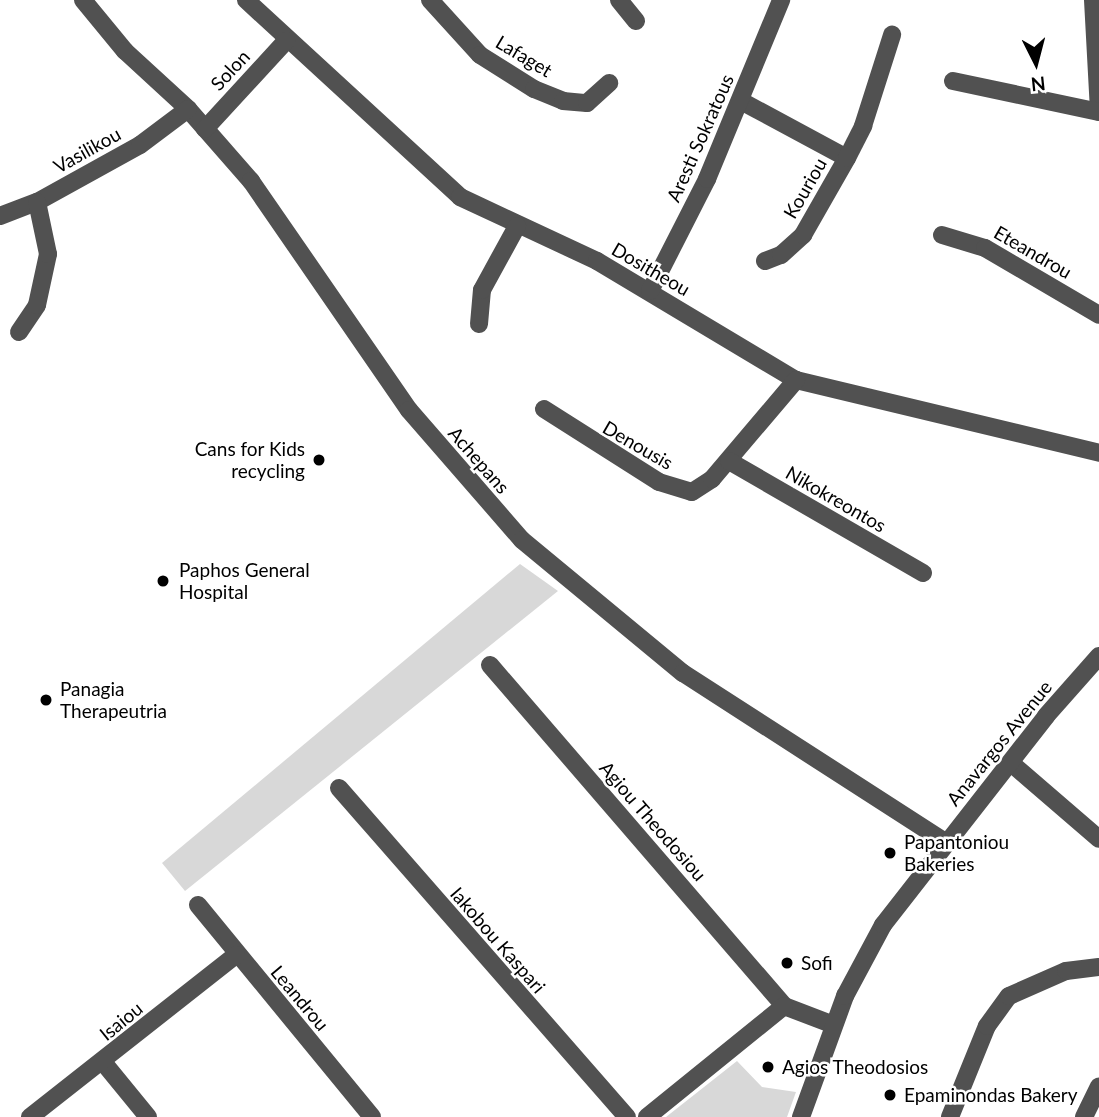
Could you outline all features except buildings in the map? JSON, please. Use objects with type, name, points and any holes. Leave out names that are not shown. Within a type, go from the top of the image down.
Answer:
[{"type":"street","name":"Achepans","points":[[83,0],[125,51],[188,109],[251,180],[409,410],[522,540],[683,673],[945,842]]},
{"type":"street","name":"Dositheou","points":[[246,0],[286,41],[441,183],[517,226],[650,291],[796,380],[1099,453]]},
{"type":"street","name":"Lafaget","points":[[430,0],[480,55],[534,89],[563,101],[587,103],[609,83]]},
{"type":"street","points":[[619,0],[636,21]]},
{"type":"street","name":"Aresti Sokratous","points":[[650,291],[741,101],[781,0]]},
{"type":"street","points":[[953,81],[1099,112],[1093,0]]},
{"type":"street","name":"Kouriou","points":[[765,261],[781,255],[803,235],[847,158],[863,125],[892,35]]},
{"type":"street","name":"Solon","points":[[205,129],[286,41]]},
{"type":"street","name":"Kouriou","points":[[741,101],[847,158]]},
{"type":"street","name":"Vasilikou","points":[[0,216],[37,202],[140,145],[188,109]]},
{"type":"street","points":[[19,332],[37,305],[48,254],[37,202]]},
{"type":"street","points":[[479,324],[482,290],[517,226]]},
{"type":"street","name":"Eteandrou","points":[[942,235],[985,248],[1099,315]]},
{"type":"street","name":"Denousis","points":[[544,409],[580,436],[683,492],[699,489],[729,461],[796,380]]},
{"type":"street","name":"Nikokreontos","points":[[729,461],[923,573]]},
{"type":"street","name":"Anavargos Avenue","points":[[801,1117],[856,970],[883,925],[945,842],[1099,656]]},
{"type":"street","name":"Agiou Theodosiou","points":[[489,665],[784,1006]]},
{"type":"street","points":[[1011,762],[1099,839]]},
{"type":"street","name":"Iakobou Kaspari","points":[[339,788],[627,1117]]},
{"type":"street","name":"Leandrou","points":[[198,905],[236,955],[372,1117]]},
{"type":"street","name":"Isaiou","points":[[30,1117],[236,955]]},
{"type":"street","points":[[950,1117],[987,1026],[1009,996],[1037,981],[1099,967]]},
{"type":"street","points":[[647,1117],[784,1006],[834,1025]]},
{"type":"street","points":[[103,1062],[148,1117]]},
{"type":"street","points":[[1084,1117],[1099,1086]]},
{"type":"shaded area","points":[[520,564],[558,591],[185,891],[162,863]]},
{"type":"shaded area","points":[[737,1061],[762,1087],[796,1092],[787,1117],[666,1117]]},
{"type":"place","name":"Cans for Kids recycling","points":[[319,460]]},
{"type":"place","name":"Paphos General Hospital","points":[[163,581]]},
{"type":"place","name":"Panagia Therapeutria","points":[[46,700]]},
{"type":"place","name":"Papantoniou Bakeries","points":[[890,853]]},
{"type":"place","name":"Sofi","points":[[787,963]]},
{"type":"place","name":"Agios Theodosios","points":[[768,1067]]},
{"type":"place","name":"Epaminondas Bakery","points":[[890,1095]]}]
